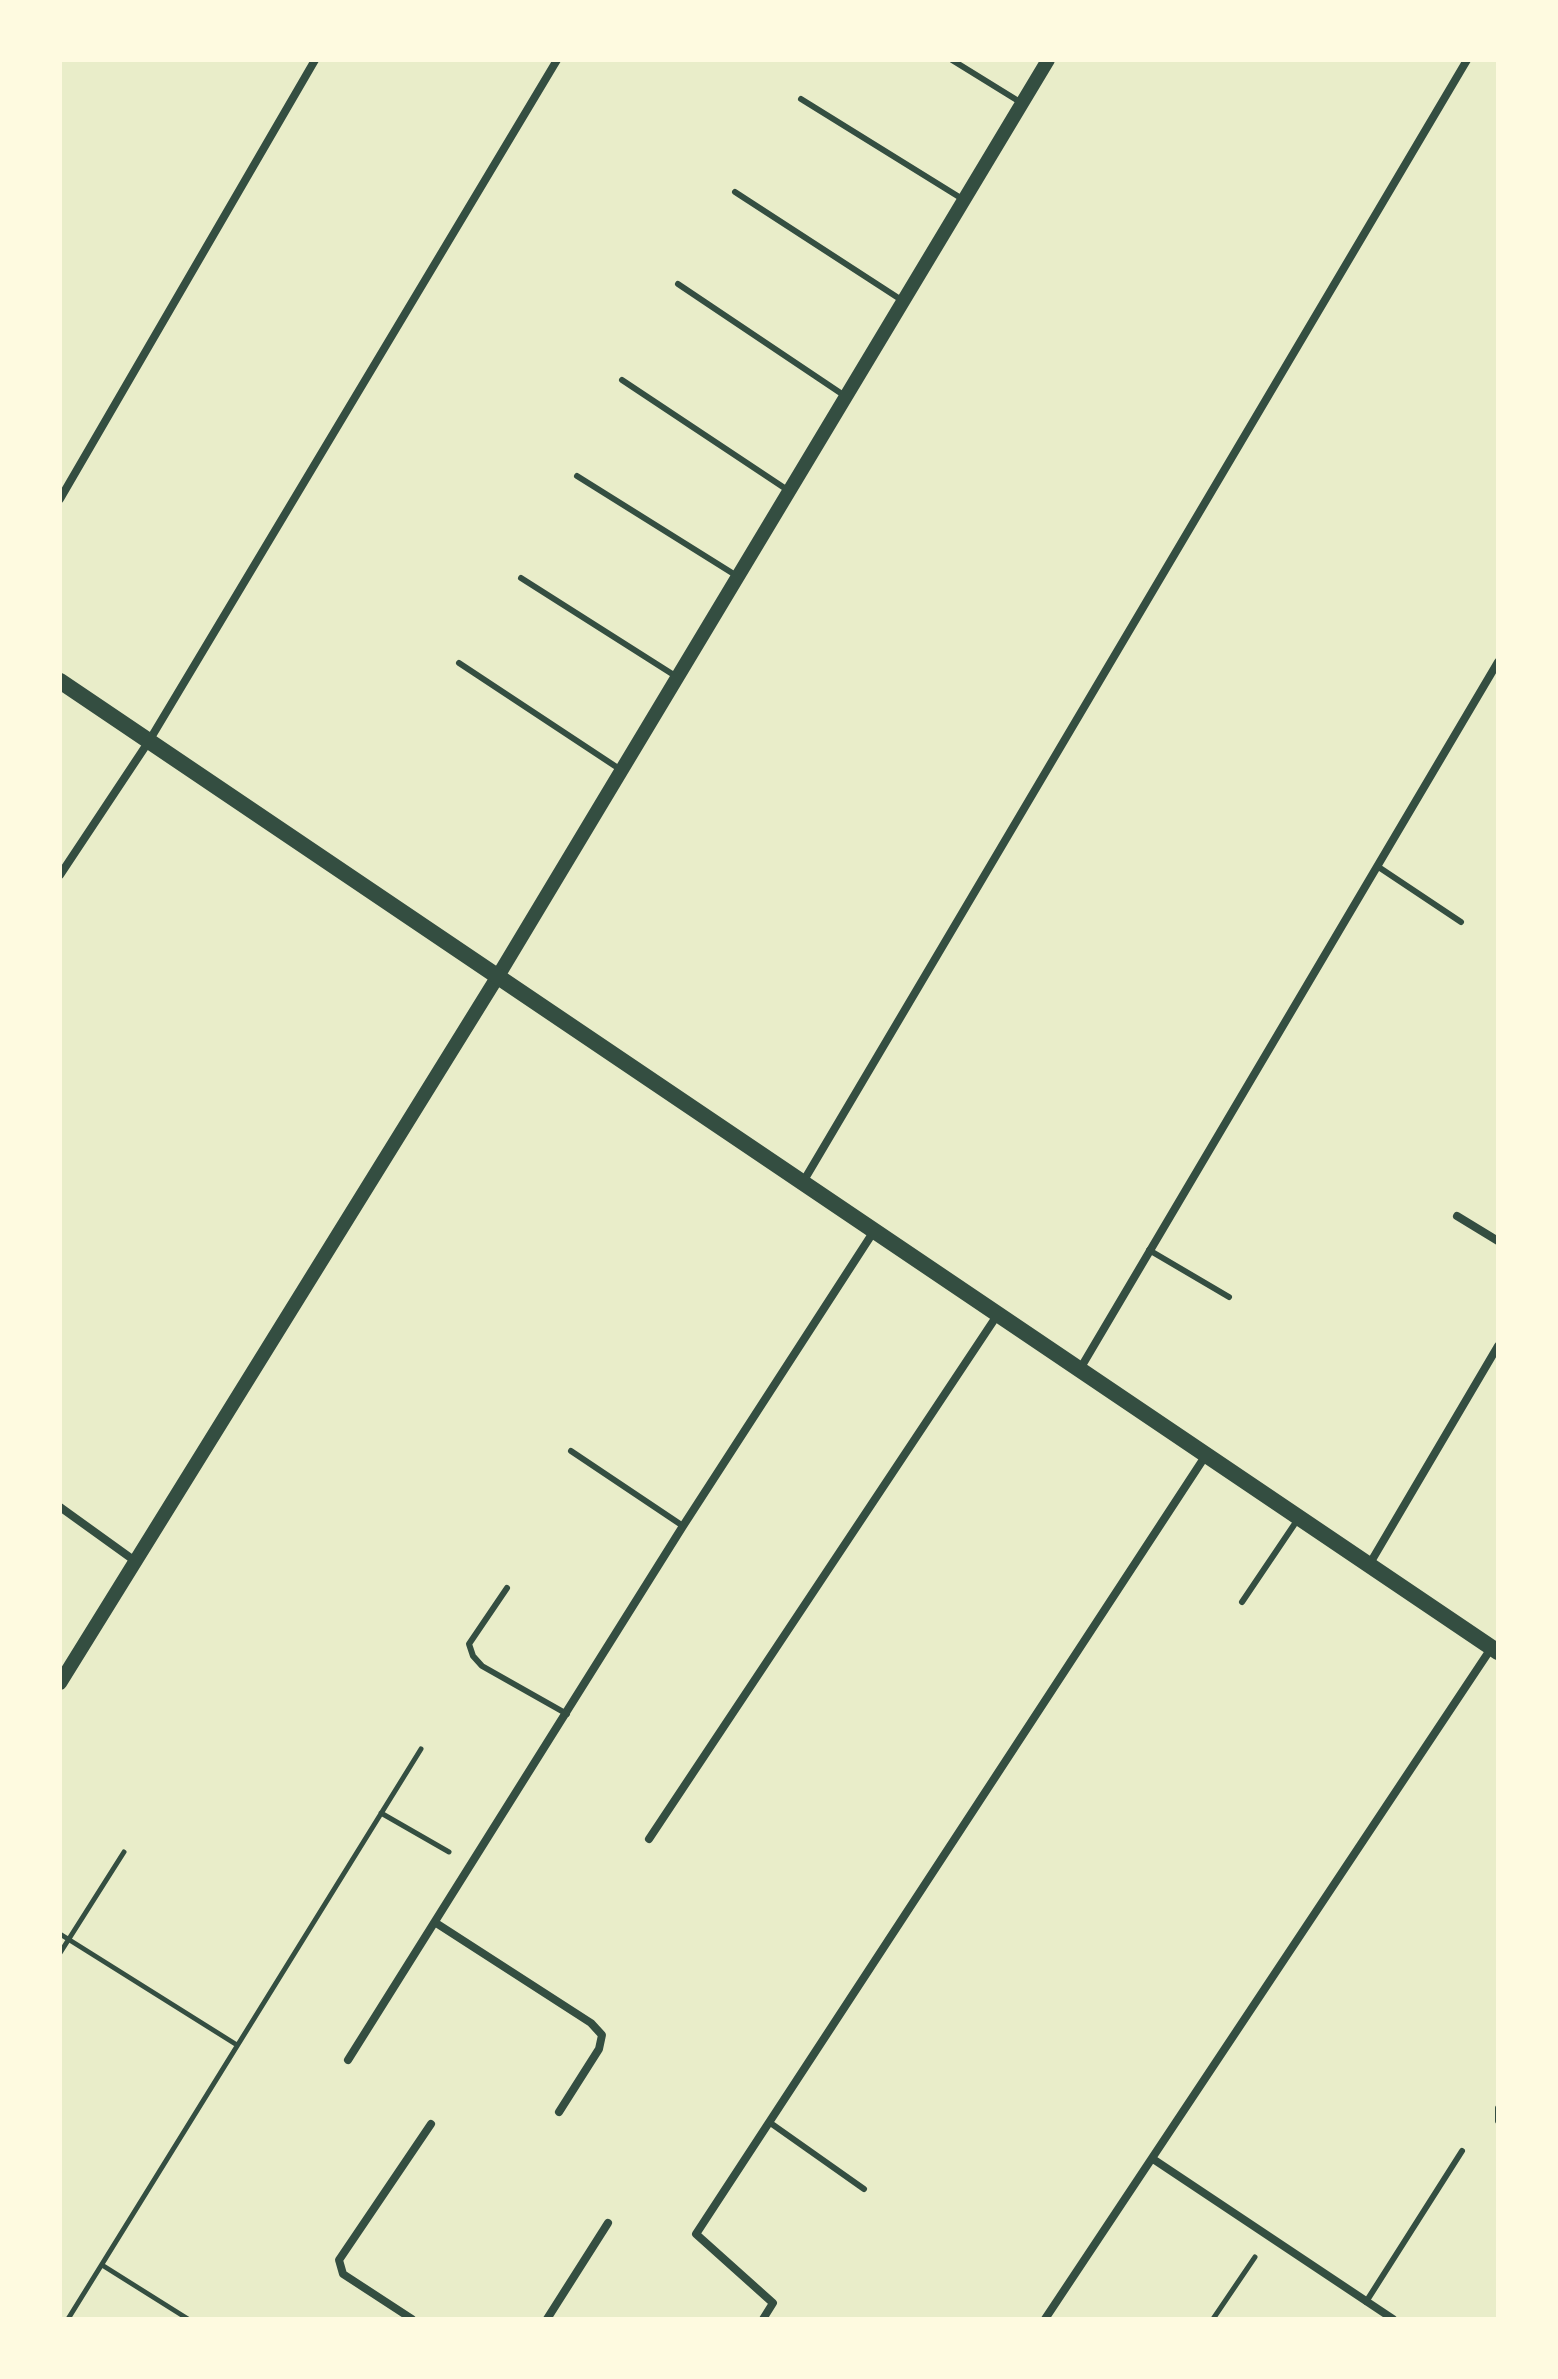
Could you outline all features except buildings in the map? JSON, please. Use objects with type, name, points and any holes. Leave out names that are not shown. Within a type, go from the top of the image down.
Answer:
[{"type":"main road","points":[[60,681],[1495,1649]]},
{"type":"street","points":[[60,499],[315,60]]},
{"type":"street","points":[[60,875],[149,741],[557,60]]},
{"type":"street","points":[[60,1683],[498,976],[1048,60]]},
{"type":"street","points":[[803,1182],[1467,60]]},
{"type":"street","points":[[1079,1369],[1498,662]]},
{"type":"street","points":[[1457,1216],[1498,1241]]},
{"type":"street","points":[[348,2060],[683,1526],[874,1231]]},
{"type":"street","points":[[649,1839],[998,1314]]},
{"type":"street","points":[[1369,1565],[1498,1346]]},
{"type":"street","points":[[763,2319],[773,2303],[696,2234],[1206,1454]]},
{"type":"street","points":[[60,1507],[135,1561]]},
{"type":"street","points":[[1045,2319],[1495,1649]]},
{"type":"street","points":[[436,1923],[591,2023],[602,2035],[599,2049],[559,2112]]},
{"type":"street","points":[[412,2319],[343,2274],[339,2260],[431,2124]]},
{"type":"street","points":[[1153,2159],[1393,2319]]},
{"type":"street","points":[[547,2319],[608,2223]]},
{"type":"lane","points":[[952,60],[1022,103]]},
{"type":"lane","points":[[801,99],[964,200]]},
{"type":"lane","points":[[735,192],[903,301]]},
{"type":"lane","points":[[678,284],[846,397]]},
{"type":"lane","points":[[622,380],[789,492]]},
{"type":"lane","points":[[577,476],[737,576]]},
{"type":"lane","points":[[521,578],[677,677]]},
{"type":"lane","points":[[459,663],[621,770]]},
{"type":"lane","points":[[1377,866],[1461,922]]},
{"type":"lane","points":[[1149,1250],[1229,1297]]},
{"type":"lane","points":[[571,1451],[683,1526]]},
{"type":"lane","points":[[1242,1602],[1299,1517]]},
{"type":"lane","points":[[507,1588],[469,1644],[473,1656],[482,1666],[567,1714]]},
{"type":"lane","points":[[1498,2108],[1498,2121]]},
{"type":"lane","points":[[769,2122],[864,2189]]},
{"type":"lane","points":[[1366,2302],[1462,2151]]},
{"type":"path","points":[[68,2319],[421,1749]]},
{"type":"path","points":[[381,1813],[472,1865]]},
{"type":"path","points":[[60,1953],[124,1852]]},
{"type":"path","points":[[60,1934],[237,2045]]},
{"type":"path","points":[[1213,2319],[1269,2236]]},
{"type":"path","points":[[102,2265],[188,2319]]}]
